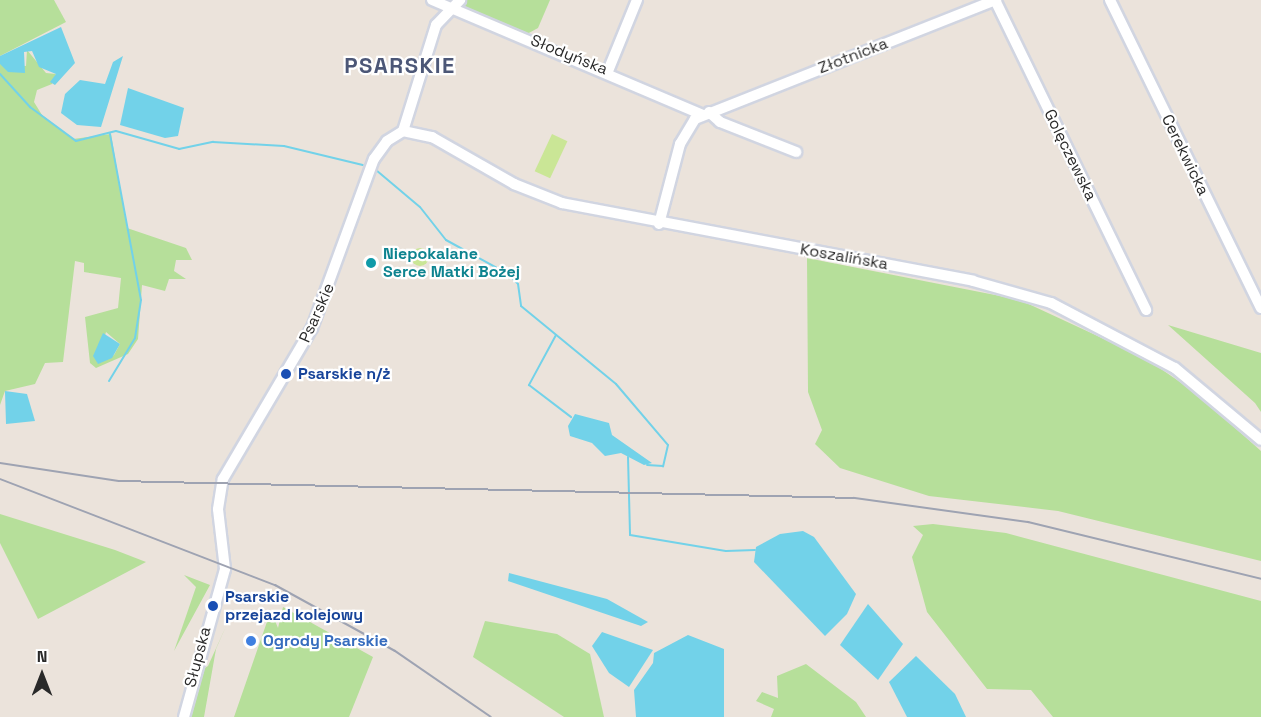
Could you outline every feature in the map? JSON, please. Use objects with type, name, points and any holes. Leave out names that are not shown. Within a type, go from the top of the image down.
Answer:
[{"type":"street","points":[[428,0],[436,25]]},
{"type":"street","name":"Słodyńska","points":[[432,0],[706,113]]},
{"type":"street","points":[[403,131],[436,25],[453,10],[460,0]]},
{"type":"street","points":[[608,71],[637,0]]},
{"type":"street","name":"Złotnicka","points":[[659,224],[683,136],[706,113],[996,0]]},
{"type":"street","name":"Golęczewska","points":[[996,0],[1146,310]]},
{"type":"street","name":"Cerekwicka","points":[[1110,0],[1261,308]]},
{"type":"street","points":[[706,113],[720,122],[796,152]]},
{"type":"street","name":"Koszalińska","points":[[403,131],[432,137],[540,196],[659,224],[974,281],[1051,303],[1175,368],[1261,440]]},
{"type":"street","name":"Psarskie","points":[[226,563],[218,508],[223,479],[312,328],[374,159],[387,141],[403,131]]},
{"type":"street","name":"Słupska","points":[[184,717],[226,563]]},
{"type":"green space","points":[[0,0],[54,0],[66,22],[0,56]]},
{"type":"green space","points":[[463,0],[550,0],[538,28],[527,34],[459,10]]},
{"type":"green space","points":[[27,50],[46,73],[56,74],[52,84],[37,90],[34,102],[42,115],[73,139],[111,134],[127,228],[186,248],[192,260],[176,260],[174,271],[186,279],[169,279],[165,291],[142,285],[138,339],[128,354],[96,368],[90,363],[85,317],[118,308],[121,278],[84,272],[84,263],[75,261],[63,362],[45,363],[35,384],[5,391],[0,405],[0,64],[26,66]],"holes":[[[106,332],[120,344],[114,355],[97,363]]]},
{"type":"green space","points":[[552,134],[567,141],[550,178],[535,171]]},
{"type":"green space","points":[[420,248],[426,251],[429,257],[426,263],[420,266],[414,263],[411,257],[414,251]]},
{"type":"green space","points":[[807,258],[1020,300],[1145,358],[1196,393],[1261,451],[1261,561],[1058,511],[929,496],[840,468],[815,444],[822,430],[808,392]]},
{"type":"green space","points":[[1168,325],[1261,353],[1261,412],[1255,403]]},
{"type":"green space","points":[[0,514],[146,562],[38,619],[0,543]]},
{"type":"green space","points":[[933,524],[1006,533],[1261,601],[1261,717],[1053,717],[1031,690],[987,689],[927,612],[912,557],[923,535],[913,526]]},
{"type":"green space","points":[[184,575],[210,585],[174,651],[196,587]]},
{"type":"green space","points":[[283,607],[373,657],[349,717],[234,717],[271,611],[278,628]]},
{"type":"green space","points":[[485,621],[557,634],[590,654],[604,717],[564,717],[473,657]]},
{"type":"green space","points":[[227,624],[216,649],[204,717],[187,717],[200,671],[208,666]]},
{"type":"green space","points":[[806,664],[856,702],[866,717],[771,717],[774,709],[756,701],[762,692],[778,698],[777,676]]},
{"type":"water","points":[[61,27],[75,63],[55,85],[50,82],[56,74],[39,67],[32,51],[24,52],[25,73],[8,72],[0,64],[0,56]]},
{"type":"water","points":[[123,56],[101,127],[77,125],[61,113],[65,94],[80,80],[105,84],[113,62]]},
{"type":"water","points":[[128,88],[184,108],[178,136],[165,138],[120,125]]},
{"type":"water","points":[[103,333],[120,344],[112,358],[98,364],[93,356]]},
{"type":"water","points":[[5,391],[27,394],[35,421],[6,424]]},
{"type":"water","points":[[575,414],[609,423],[612,435],[652,463],[644,465],[621,453],[605,456],[592,443],[570,436],[568,426]]},
{"type":"water","points":[[803,531],[814,537],[856,594],[847,614],[825,636],[754,562],[756,547],[780,534]]},
{"type":"water","points":[[509,573],[607,599],[648,622],[641,626],[508,581]]},
{"type":"water","points":[[868,604],[903,644],[878,680],[840,645]]},
{"type":"water","points":[[602,632],[653,650],[629,687],[609,673],[592,646]]},
{"type":"water","points":[[688,635],[724,649],[724,717],[636,717],[634,690],[653,663],[654,653]]},
{"type":"water","points":[[916,656],[955,694],[966,717],[907,717],[889,682]]},
{"type":"waterway","points":[[0,74],[30,107],[76,141],[116,131],[179,149],[213,142],[284,146],[363,165]]},
{"type":"waterway","points":[[109,381],[135,338],[141,300],[110,134]]},
{"type":"waterway","points":[[376,170],[420,207],[446,240],[508,274],[518,284],[521,306],[616,384],[668,445],[663,466],[647,465]]},
{"type":"waterway","points":[[556,335],[529,385],[571,417]]},
{"type":"waterway","points":[[628,457],[630,535],[726,551],[755,550]]},
{"type":"railway","points":[[0,463],[119,481],[854,498],[1028,522],[1261,579]]},
{"type":"railway","points":[[0,479],[275,585],[395,651],[491,717]]},
{"type":"place","name":"Niepokalane Serce Matki Bożej","points":[[371,263]]},
{"type":"place","name":"Psarskie n/ż","points":[[286,374]]},
{"type":"place","name":"Psarskie przejazd kolejowy","points":[[213,606]]},
{"type":"place","name":"Ogrody Psarskie","points":[[251,641]]},
{"type":"district","name":"PSARSKIE","points":[[400,66]]}]
